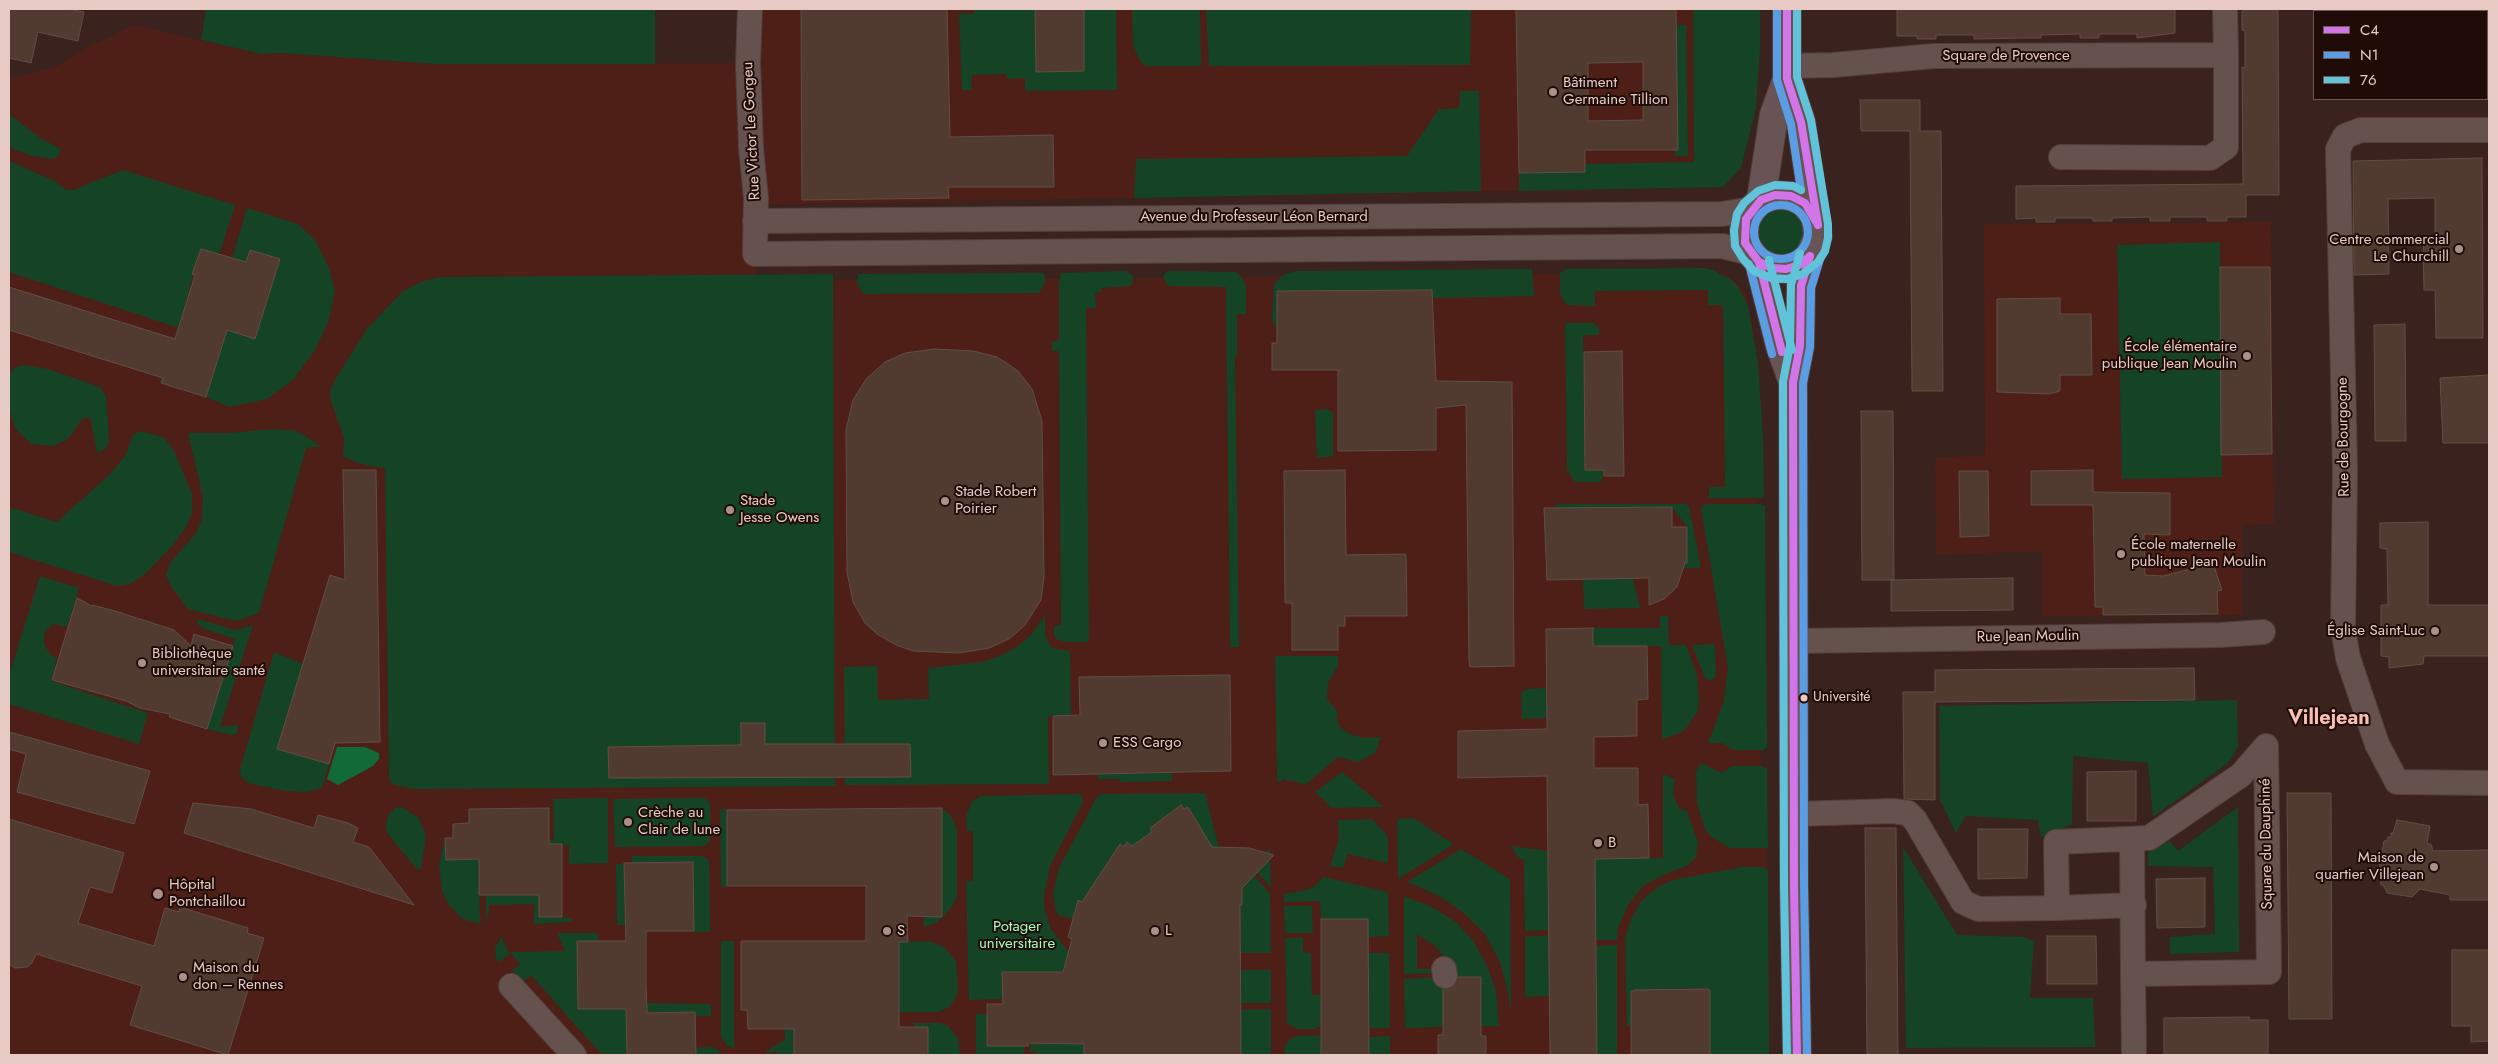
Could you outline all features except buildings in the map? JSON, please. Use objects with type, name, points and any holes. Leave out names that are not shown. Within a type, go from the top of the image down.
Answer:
[{"type":"street","name":"Rue Victor Le Gorgeu","points":[[750,9],[748,63],[756,198],[755,254],[1712,246],[1755,258]]},
{"type":"street","points":[[1787,9],[1787,72],[1801,122],[1818,236],[1801,286],[1800,346],[1793,382],[1794,814],[1797,1055]]},
{"type":"street","points":[[2060,157],[2210,158],[2226,147],[2226,9]]},
{"type":"street","name":"Square de Provence","points":[[1787,72],[1833,65],[1934,56],[2226,55]]},
{"type":"street","points":[[1757,205],[1774,115],[1787,72]]},
{"type":"street","name":"Rue de Bourgogne","points":[[2489,130],[2361,130],[2345,136],[2338,149],[2345,470],[2343,629],[2348,658],[2377,744],[2397,782],[2489,783]]},
{"type":"street","points":[[1793,382],[1780,346],[1755,258],[1745,243],[1744,231],[1746,219],[1757,205],[1776,195],[1791,196],[1805,203],[1814,215]]},
{"type":"street","name":"Avenue du Professeur Léon Bernard","points":[[755,221],[1722,214],[1757,205]]},
{"type":"street","points":[[1755,258],[1772,268],[1786,269],[1799,265],[1810,256]]},
{"type":"street","name":"Rue Jean Moulin","points":[[1794,641],[2220,635],[2263,632]]},
{"type":"street","name":"Square du Dauphiné","points":[[2057,908],[2056,842],[2149,838],[2241,775],[2266,746],[2269,972],[2133,974]]},
{"type":"street","points":[[1794,814],[1893,811],[1908,813],[1915,820],[1963,902],[1978,908],[2057,908],[2134,905]]},
{"type":"street","points":[[2132,840],[2134,1055]]},
{"type":"street","points":[[511,986],[574,1055]]},
{"type":"shaded area","points":[[749,9],[1760,9],[1760,50],[1756,108],[1741,168],[1723,187],[755,205],[756,281],[1724,273],[1745,291],[1754,332],[1761,765],[1767,769],[1767,1055],[9,1055],[9,76],[12,79],[55,67],[88,47],[134,25],[262,54],[282,53],[436,64],[748,63]]},
{"type":"shaded area","points":[[2271,222],[2274,524],[2242,525],[2242,615],[2042,616],[2042,552],[1936,554],[1935,457],[1985,456],[1984,224]]},
{"type":"green space","points":[[206,9],[655,9],[655,64],[436,64],[282,53],[262,54],[201,40]]},
{"type":"green space","points":[[974,9],[1116,9],[1117,90],[1025,91],[1025,78],[1007,79],[1006,74],[972,75],[971,90],[962,90],[959,13],[973,14]]},
{"type":"green space","points":[[1132,9],[1200,9],[1201,66],[1146,66],[1140,61],[1133,45]]},
{"type":"green space","points":[[1206,9],[1471,9],[1470,65],[1209,66]]},
{"type":"green space","points":[[1693,9],[1760,9],[1760,50],[1756,108],[1741,168],[1723,187],[1519,191],[1519,173],[1585,172],[1585,164],[1694,162]]},
{"type":"green space","points":[[1676,25],[1686,25],[1688,156],[1675,156]]},
{"type":"green space","points":[[1460,91],[1479,91],[1481,191],[1134,198],[1136,159],[1407,156],[1439,109],[1459,108]]},
{"type":"green space","points":[[9,114],[40,138],[61,149],[58,156],[53,159],[29,155],[9,147]]},
{"type":"green space","points":[[9,161],[55,181],[66,190],[73,190],[123,170],[235,205],[219,255],[200,249],[179,328],[9,272]]},
{"type":"green space","points":[[247,208],[298,224],[315,240],[329,268],[335,291],[328,323],[315,350],[293,380],[267,399],[229,407],[206,397],[227,330],[256,338],[280,259],[250,250],[246,263],[232,259]]},
{"type":"green space","points":[[1782,208],[1795,212],[1801,218],[1805,231],[1801,244],[1795,250],[1782,254],[1769,250],[1763,244],[1759,231],[1763,218],[1769,212]]},
{"type":"green space","points":[[2220,242],[2222,477],[2122,479],[2117,245]]},
{"type":"green space","points":[[1704,268],[1713,270],[1733,281],[1739,288],[1748,306],[1758,363],[1763,436],[1764,496],[1760,498],[1709,498],[1709,487],[1725,487],[1723,305],[1708,305],[1708,290],[1595,291],[1595,306],[1567,305],[1560,295],[1560,273],[1565,269]]},
{"type":"green space","points":[[1532,269],[1534,296],[1432,298],[1432,290],[1277,291],[1277,318],[1281,335],[1272,320],[1274,284],[1285,274],[1296,271]]},
{"type":"green space","points":[[1126,271],[1133,276],[1133,283],[1130,286],[1101,288],[1101,292],[1095,293],[1096,308],[1086,308],[1089,642],[1065,642],[1056,639],[1054,635],[1054,626],[1061,625],[1059,351],[1052,351],[1052,341],[1059,341],[1059,281],[1061,273]]},
{"type":"green space","points":[[1169,271],[1235,272],[1240,275],[1246,285],[1246,314],[1237,314],[1237,356],[1235,356],[1239,647],[1230,647],[1226,287],[1168,286],[1163,277]]},
{"type":"green space","points":[[1044,273],[1046,281],[1039,293],[864,294],[857,284],[858,274]]},
{"type":"green space","points":[[833,274],[835,786],[412,789],[392,784],[389,778],[385,468],[364,465],[343,457],[344,438],[331,401],[330,391],[336,378],[367,329],[403,291],[424,281],[440,277]]},
{"type":"green space","points":[[1565,323],[1593,323],[1599,327],[1599,335],[1583,335],[1585,470],[1604,470],[1601,482],[1575,482],[1567,470]]},
{"type":"green space","points":[[24,365],[48,369],[100,387],[106,396],[109,439],[108,445],[102,451],[97,453],[90,417],[82,419],[69,438],[54,446],[31,444],[15,428],[9,408],[9,374],[16,367]]},
{"type":"green space","points":[[1327,409],[1333,412],[1333,456],[1317,458],[1315,410]]},
{"type":"green space","points":[[275,429],[297,431],[321,446],[306,448],[259,613],[236,621],[188,609],[170,585],[166,575],[170,563],[196,533],[202,519],[203,497],[188,433],[229,433]]},
{"type":"green space","points":[[140,431],[163,437],[173,449],[192,494],[192,512],[187,525],[174,544],[144,575],[129,584],[117,586],[9,552],[9,507],[57,522],[110,474],[126,455],[133,435]]},
{"type":"green space","points":[[1558,504],[1685,504],[1689,506],[1701,568],[1682,568],[1682,563],[1687,563],[1687,527],[1672,507],[1553,508]]},
{"type":"green space","points":[[1704,504],[1760,504],[1765,506],[1767,747],[1763,750],[1733,750],[1723,743],[1708,743],[1723,704],[1728,668],[1701,509]]},
{"type":"green space","points":[[40,576],[79,588],[67,627],[53,624],[44,633],[44,644],[50,654],[57,658],[51,681],[148,713],[139,744],[9,704],[9,675]]},
{"type":"green space","points":[[1583,579],[1633,579],[1640,608],[1584,609]]},
{"type":"green space","points":[[1045,615],[1045,635],[1050,646],[1055,649],[1070,651],[1071,715],[1048,716],[1049,784],[845,785],[844,667],[877,666],[878,700],[929,699],[928,668],[983,662],[1000,656],[1017,647],[1032,634]]},
{"type":"green space","points":[[1660,616],[1668,616],[1669,645],[1686,645],[1697,676],[1699,699],[1698,710],[1687,727],[1680,733],[1662,739],[1661,646],[1593,646],[1593,628],[1660,628]]},
{"type":"green space","points":[[198,619],[235,630],[253,625],[220,727],[239,725],[236,734],[232,735],[207,729],[235,639],[205,629],[197,624]]},
{"type":"green space","points":[[1715,644],[1716,676],[1710,681],[1705,678],[1692,645]]},
{"type":"green space","points":[[274,652],[303,664],[277,749],[329,764],[322,788],[306,792],[286,791],[248,783],[241,777],[240,770]]},
{"type":"green space","points":[[1275,656],[1338,656],[1338,665],[1328,683],[1327,699],[1337,711],[1338,725],[1347,733],[1363,738],[1381,737],[1375,753],[1358,762],[1338,757],[1306,784],[1282,779],[1281,782],[1277,782]]},
{"type":"green space","points":[[1546,688],[1547,718],[1522,719],[1521,694],[1525,689]]},
{"type":"green space","points":[[2237,700],[2238,747],[2228,763],[2153,817],[2148,763],[2073,756],[2072,824],[2041,837],[2038,820],[1966,816],[1956,833],[1940,800],[1939,706]]},
{"type":"green space","points":[[337,747],[365,747],[379,753],[379,759],[373,766],[338,785],[327,779]]},
{"type":"green space","points":[[1700,764],[1704,764],[1721,773],[1733,766],[1761,766],[1767,769],[1768,848],[1730,848],[1710,836],[1704,827],[1697,803],[1696,772]]},
{"type":"green space","points":[[1342,772],[1384,807],[1332,808],[1315,792]]},
{"type":"green space","points":[[1172,773],[1172,781],[1120,782],[1119,779],[1098,779],[1097,774]]},
{"type":"green space","points":[[1663,774],[1675,779],[1673,794],[1679,808],[1687,811],[1698,843],[1696,857],[1687,866],[1667,873],[1643,886],[1628,905],[1618,928],[1617,940],[1596,940],[1595,859],[1663,858]]},
{"type":"green space","points":[[1205,793],[1222,860],[1204,878],[1188,807],[1183,810],[1181,805],[1150,827],[1163,871],[1127,843],[1123,848],[1120,844],[1099,875],[1129,913],[1084,897],[1082,903],[1077,901],[1073,919],[1060,916],[1056,912],[1053,894],[1059,868],[1097,797],[1102,794]]},
{"type":"green space","name":"Potager universitaire","points":[[1079,794],[1082,796],[1083,802],[1050,866],[1044,896],[1045,912],[1051,929],[1073,958],[1067,973],[1002,972],[1003,999],[969,1000],[966,881],[973,881],[973,831],[967,831],[966,816],[972,802],[980,796]]},
{"type":"green space","points":[[608,798],[608,863],[569,864],[569,845],[538,844],[539,917],[573,918],[570,922],[533,924],[535,904],[490,905],[486,924],[486,895],[529,871],[479,872],[480,924],[463,919],[448,904],[442,891],[439,865],[445,838],[446,860],[525,859],[525,841],[554,840],[553,799]]},
{"type":"green space","points":[[705,798],[710,803],[710,840],[706,846],[615,847],[613,799]]},
{"type":"green space","points":[[401,807],[418,817],[426,836],[421,869],[417,869],[387,833],[388,816],[395,808]]},
{"type":"green space","points":[[2238,807],[2239,952],[2170,954],[2170,937],[2215,934],[2213,867],[2148,866],[2148,852],[2170,841],[2178,851]]},
{"type":"green space","points":[[720,809],[727,809],[727,886],[721,887]]},
{"type":"green space","points":[[942,809],[950,814],[957,829],[957,896],[953,905],[942,918],[936,923],[923,927],[924,917],[941,917]]},
{"type":"green space","points":[[1413,818],[1454,844],[1398,879],[1397,819]]},
{"type":"green space","points":[[1372,819],[1388,836],[1388,863],[1347,854],[1344,868],[1330,866],[1339,839],[1338,820]]},
{"type":"green space","points":[[1511,846],[1548,851],[1549,930],[1525,931],[1524,860],[1518,857]]},
{"type":"green space","points":[[1903,847],[1957,935],[2023,937],[2034,941],[2030,998],[2093,998],[2095,1047],[1906,1048]]},
{"type":"green space","points":[[1270,848],[1271,888],[1252,866]]},
{"type":"green space","points":[[1461,849],[1510,879],[1511,1013],[1507,987],[1499,960],[1485,934],[1464,913],[1439,896],[1407,882]]},
{"type":"green space","points":[[632,856],[702,856],[709,860],[710,932],[694,932],[693,862],[632,863]]},
{"type":"green space","points":[[616,864],[624,864],[625,925],[617,925]]},
{"type":"green space","points":[[1244,864],[1270,894],[1271,953],[1241,953],[1241,905]]},
{"type":"green space","points":[[1742,867],[1763,867],[1768,870],[1769,1055],[1710,1055],[1710,992],[1712,992],[1708,991],[1707,988],[1635,990],[1634,988],[1633,992],[1629,993],[1631,994],[1631,1026],[1627,1026],[1625,938],[1631,919],[1642,900],[1659,886],[1673,880]]},
{"type":"green space","points":[[1323,877],[1388,892],[1389,936],[1368,937],[1368,919],[1321,919],[1320,901],[1284,902],[1284,894],[1314,887]]},
{"type":"green space","points":[[1404,896],[1434,908],[1456,922],[1474,942],[1487,966],[1496,991],[1499,1026],[1481,1026],[1481,977],[1446,977],[1446,973],[1404,974]],"holes":[[[1417,934],[1435,946],[1454,969],[1417,969]]]},
{"type":"green space","points":[[1284,906],[1312,906],[1313,933],[1285,933]]},
{"type":"green space","points":[[557,933],[595,933],[598,935],[599,941],[577,941],[578,1009],[626,1009],[627,1055],[602,1055],[531,975],[523,982],[513,970],[520,964],[511,953],[499,962],[496,959],[495,947],[502,937],[508,952],[565,951]]},
{"type":"green space","points":[[1525,936],[1549,936],[1549,996],[1525,997]]},
{"type":"green space","points":[[1285,938],[1303,938],[1303,952],[1311,953],[1312,995],[1321,995],[1321,1027],[1316,1027],[1316,1029],[1297,1029],[1287,1023]]},
{"type":"green space","points":[[721,941],[734,941],[734,1049],[726,1045],[721,1036]]},
{"type":"green space","points":[[928,941],[944,947],[956,961],[958,991],[956,998],[949,1007],[939,1012],[899,1012],[899,942]]},
{"type":"green space","points":[[1617,945],[1617,1055],[1597,1055],[1596,946]]},
{"type":"green space","points":[[1368,953],[1389,953],[1390,1028],[1369,1028]]},
{"type":"green space","points":[[1241,970],[1271,970],[1271,1003],[1241,1003]]},
{"type":"green space","points":[[1443,977],[1443,1025],[1440,1027],[1405,1028],[1404,979]]},
{"type":"green space","points":[[646,1003],[711,1004],[711,1016],[695,1016],[695,1012],[647,1012]]},
{"type":"green space","points":[[1271,1009],[1271,1055],[1241,1055],[1241,1010]]},
{"type":"green space","points":[[976,1014],[987,1014],[986,1046],[1024,1044],[1024,1055],[976,1055]]},
{"type":"green space","points":[[914,1023],[940,1023],[948,1026],[958,1038],[960,1055],[928,1055],[928,1027],[914,1027]]},
{"type":"green space","points":[[785,1028],[794,1028],[794,1055],[776,1055],[776,1051],[764,1055],[785,1040]]},
{"type":"green space","points":[[1321,1035],[1321,1055],[1285,1055],[1285,1046],[1288,1041],[1296,1036]]},
{"type":"green space","points":[[1390,1036],[1390,1055],[1369,1055],[1369,1037]]},
{"type":"green space","points":[[1030,1044],[1084,1044],[1084,1055],[1038,1055],[1033,1050],[1030,1053]]},
{"type":"green space","points":[[712,1047],[717,1049],[721,1055],[696,1055],[696,1048]]},
{"type":"transit line","name":"N1","points":[[1777,9],[1777,80],[1791,124],[1801,190]]},
{"type":"transit line","name":"C4","points":[[1787,9],[1787,79],[1801,122],[1818,225]]},
{"type":"transit line","name":"76","points":[[1797,9],[1797,77],[1811,120],[1828,224],[1828,238],[1825,251],[1818,262],[1803,274],[1787,279],[1771,278],[1754,271],[1735,246],[1734,230],[1737,214],[1744,203],[1758,191],[1775,185],[1793,186],[1801,190]]},
{"type":"transit line","name":"C4","points":[[1810,256],[1799,265],[1786,269],[1772,268],[1759,262],[1745,243],[1746,219],[1761,200],[1775,195],[1791,196],[1805,203],[1818,225]]},
{"type":"transit line","name":"N1","points":[[1781,205],[1791,207],[1800,213],[1806,222],[1808,232],[1806,242],[1800,251],[1791,257],[1781,259],[1771,257],[1762,251],[1756,242],[1754,232],[1756,222],[1762,213],[1771,207],[1781,205]]},
{"type":"transit line","name":"76","points":[[1787,1055],[1784,885],[1783,382],[1790,345],[1791,285],[1800,253]]},
{"type":"transit line","name":"C4","points":[[1797,1055],[1794,885],[1793,382],[1800,346],[1801,286],[1810,256]]},
{"type":"transit line","name":"N1","points":[[1807,1055],[1804,885],[1803,383],[1810,347],[1811,288],[1820,259]]},
{"type":"transit line","name":"76","points":[[1769,260],[1792,350]]},
{"type":"transit line","name":"C4","points":[[1759,262],[1782,352]]},
{"type":"transit line","name":"N1","points":[[1749,264],[1772,354]]},
{"type":"place","name":"Bâtiment Germaine Tillion","points":[[1553,92]]},
{"type":"place","name":"Centre commercial Le Churchill","points":[[2459,249]]},
{"type":"place","name":"École élémentaire publique Jean Moulin","points":[[2247,356]]},
{"type":"place","name":"Stade Robert Poirier","points":[[945,501]]},
{"type":"place","name":"Stade Jesse Owens","points":[[730,510]]},
{"type":"place","name":"École maternelle publique Jean Moulin","points":[[2121,554]]},
{"type":"place","name":"Église Saint-Luc","points":[[2435,631]]},
{"type":"place","name":"Bibliothèque universitaire santé","points":[[142,663]]},
{"type":"place","name":"Université","points":[[1804,698]]},
{"type":"place","name":"ESS Cargo","points":[[1103,743]]},
{"type":"place","name":"Crèche au Clair de lune","points":[[628,822]]},
{"type":"place","name":"B","points":[[1598,843]]},
{"type":"place","name":"Maison de quartier Villejean","points":[[2434,867]]},
{"type":"place","name":"Hôpital Pontchaillou","points":[[158,894]]},
{"type":"place","name":"S","points":[[887,931]]},
{"type":"place","name":"L","points":[[1155,931]]},
{"type":"place","name":"Maison du don – Rennes","points":[[183,977]]},
{"type":"district","name":"Villejean","points":[[2329,719]]}]
